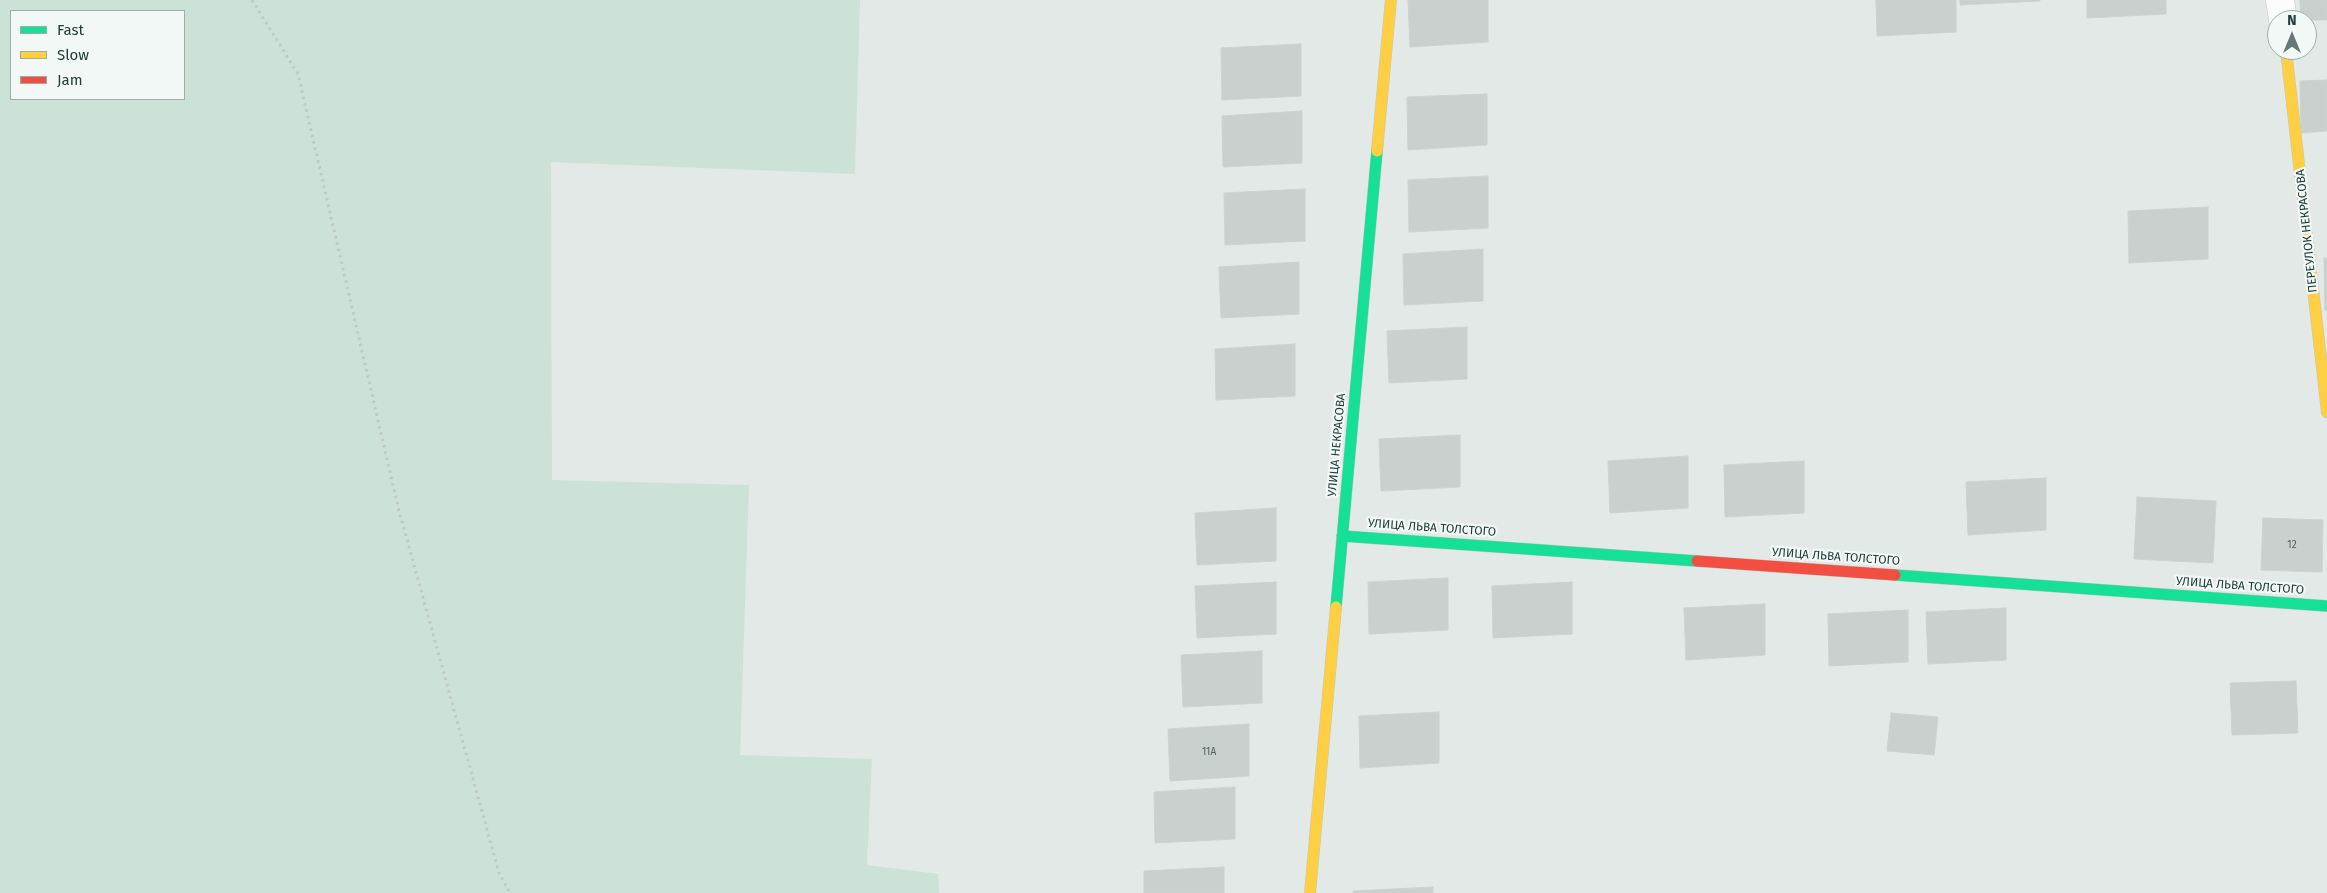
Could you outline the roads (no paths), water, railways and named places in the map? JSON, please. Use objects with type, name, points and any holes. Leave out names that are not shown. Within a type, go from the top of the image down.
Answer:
[{"type":"street","name":"УЛИЦА НЕКРАСОВА","points":[[1310,893],[1391,0]]},
{"type":"street","name":"ПЕРЕУЛОК НЕКРАСОВА","points":[[2287,60],[2327,412]]},
{"type":"street","name":"УЛИЦА ЛЬВА ТОЛСТОГО","points":[[1342,536],[2327,606]]}]
